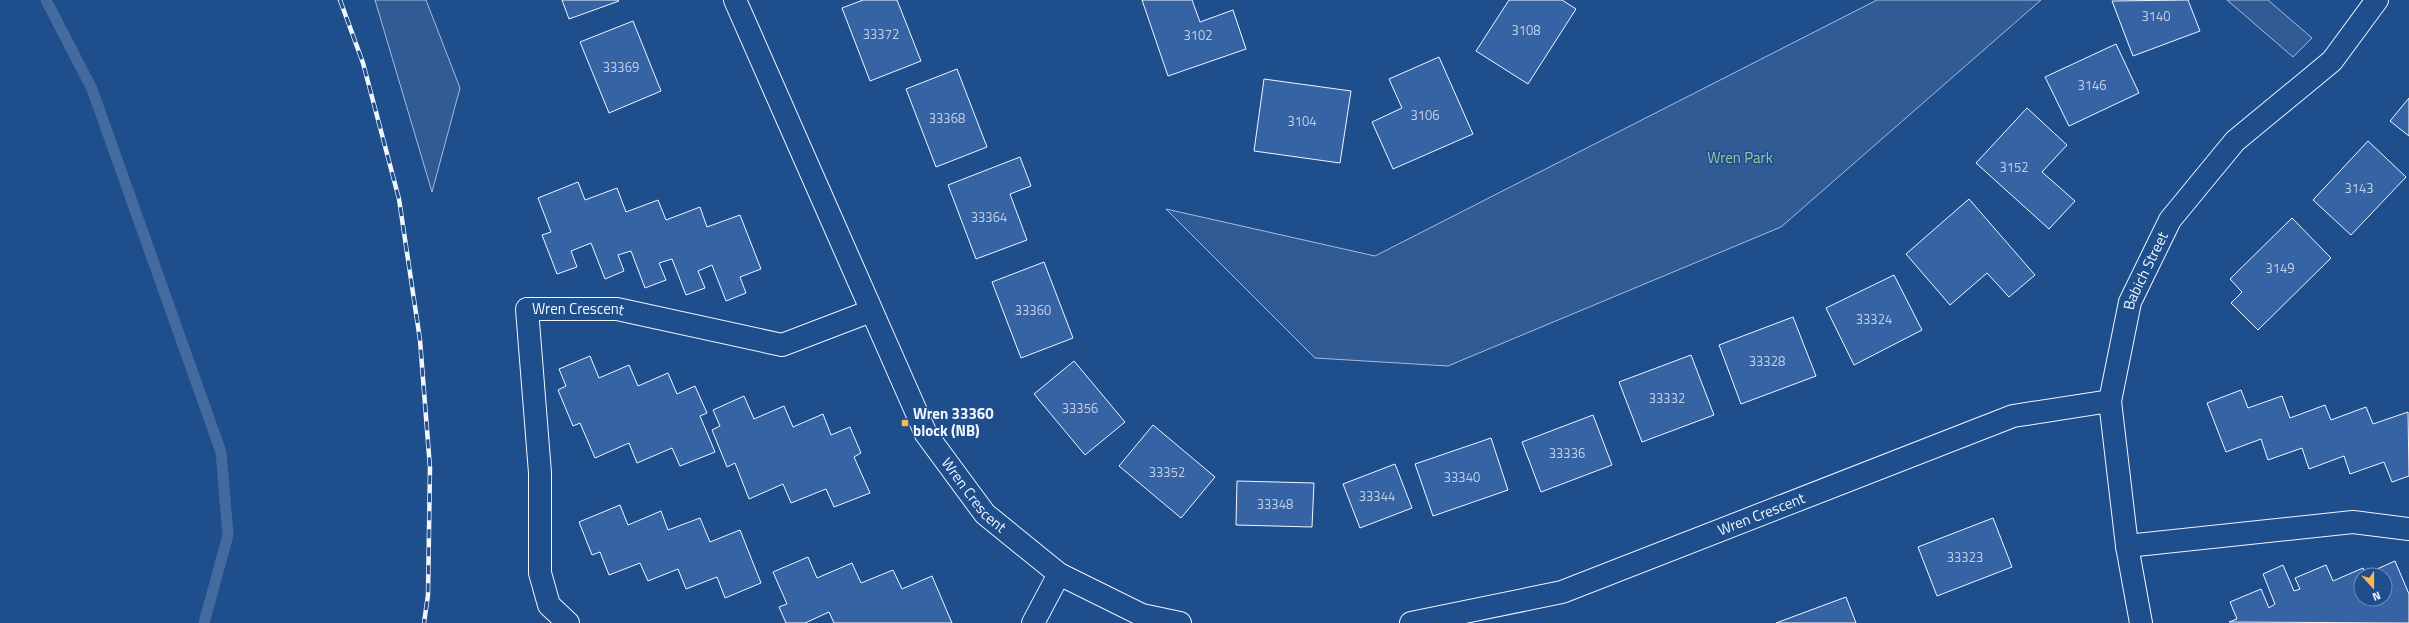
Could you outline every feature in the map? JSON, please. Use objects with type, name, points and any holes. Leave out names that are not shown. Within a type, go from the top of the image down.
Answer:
[{"type":"street","name":"Wren Crescent","points":[[735,0],[926,434],[985,514],[1059,574],[1142,616],[1180,623]]},
{"type":"street","name":"Babich Street","points":[[2141,623],[2127,546],[2110,401],[2130,302],[2170,220],[2235,141],[2332,61],[2377,0]]},
{"type":"street","name":"Wren Crescent","points":[[568,623],[549,605],[540,573],[540,473],[527,308],[617,309],[782,345],[871,311]]},
{"type":"street","name":"Wren Crescent","points":[[1411,623],[1562,592],[2013,416],[2110,401]]},
{"type":"street","points":[[2127,546],[2353,522],[2409,529]]},
{"type":"street","points":[[1033,623],[1059,574]]},
{"type":"shaded area","points":[[375,0],[426,0],[460,88],[432,192]]},
{"type":"shaded area","name":"Wren Park","points":[[1877,0],[2041,0],[1781,227],[1448,366],[1315,358],[1166,209],[1375,256]]},
{"type":"shaded area","points":[[2227,0],[2268,0],[2312,38],[2293,57]]},
{"type":"building","points":[[562,0],[618,0],[619,1],[569,19]]},
{"type":"building","points":[[863,0],[897,0],[921,61],[870,81],[842,8]]},
{"type":"building","points":[[1142,0],[1192,0],[1200,22],[1233,10],[1246,49],[1168,76]]},
{"type":"building","points":[[1509,0],[1562,0],[1576,9],[1528,84],[1476,51]]},
{"type":"building","points":[[2188,0],[2200,31],[2133,56],[2112,1]]},
{"type":"building","points":[[633,21],[661,91],[609,113],[580,42]]},
{"type":"building","points":[[2116,44],[2139,93],[2069,126],[2045,77]]},
{"type":"building","points":[[1439,57],[1473,134],[1393,169],[1372,122],[1402,108],[1389,79]]},
{"type":"building","points":[[957,69],[987,147],[936,167],[906,89]]},
{"type":"building","points":[[1264,79],[1351,91],[1340,163],[1254,151]]},
{"type":"building","points":[[2409,98],[2409,136],[2390,121]]},
{"type":"building","points":[[2027,108],[2067,145],[2042,172],[2075,201],[2049,229],[1976,163]]},
{"type":"building","points":[[2368,141],[2406,177],[2351,235],[2313,200]]},
{"type":"building","points":[[1020,157],[1031,186],[1010,194],[1027,240],[976,259],[948,185]]},
{"type":"building","points":[[578,182],[585,200],[617,188],[626,212],[658,200],[666,220],[700,207],[707,227],[740,215],[761,269],[740,277],[746,293],[726,301],[712,265],[698,271],[705,288],[686,295],[672,259],[659,263],[666,280],[645,288],[631,251],[618,255],[624,271],[605,279],[591,243],[571,251],[577,267],[557,274],[542,235],[551,232],[538,198]]},
{"type":"building","points":[[1969,199],[2035,275],[2009,297],[1987,273],[1950,305],[1906,254]]},
{"type":"building","points":[[2292,218],[2331,258],[2258,330],[2231,303],[2242,292],[2230,279]]},
{"type":"building","points":[[1044,262],[1073,338],[1021,358],[992,282]]},
{"type":"building","points":[[1894,275],[1922,330],[1854,365],[1826,308]]},
{"type":"building","points":[[1793,317],[1816,376],[1741,404],[1719,345]]},
{"type":"building","points":[[1691,355],[1714,415],[1642,442],[1619,382]]},
{"type":"building","points":[[590,356],[599,378],[629,365],[638,386],[668,373],[677,394],[695,386],[707,413],[700,416],[715,452],[680,466],[672,448],[637,463],[629,443],[595,458],[580,423],[573,426],[558,390],[566,386],[559,369]]},
{"type":"building","points":[[1074,361],[1125,422],[1085,455],[1034,394]]},
{"type":"building","points":[[2241,390],[2248,408],[2282,396],[2290,418],[2325,405],[2331,420],[2366,407],[2373,424],[2408,412],[2409,476],[2392,482],[2384,462],[2350,474],[2344,456],[2309,469],[2302,448],[2268,460],[2261,439],[2226,452],[2207,403]]},
{"type":"building","points":[[744,396],[754,419],[784,406],[793,427],[823,414],[831,435],[850,427],[861,453],[854,457],[870,493],[834,507],[826,489],[791,503],[783,484],[749,499],[735,463],[727,467],[712,430],[720,426],[713,410]]},
{"type":"building","points":[[1593,415],[1612,465],[1541,492],[1522,442]]},
{"type":"building","points":[[1153,425],[1215,477],[1181,518],[1119,466]]},
{"type":"building","points":[[1491,438],[1508,490],[1433,516],[1415,464]]},
{"type":"building","points":[[1395,464],[1412,508],[1360,528],[1343,484]]},
{"type":"building","points":[[1237,481],[1314,483],[1312,527],[1236,525]]},
{"type":"building","points":[[620,505],[628,525],[661,511],[668,530],[700,518],[710,542],[740,530],[761,583],[725,598],[717,577],[686,589],[678,569],[648,581],[640,563],[609,575],[600,552],[592,555],[579,522]]},
{"type":"building","points":[[1993,518],[2012,567],[1937,596],[1918,547]]},
{"type":"building","points":[[808,557],[817,578],[852,563],[861,583],[893,570],[902,589],[932,576],[952,623],[834,623],[829,612],[805,623],[786,623],[779,607],[787,604],[773,572]]},
{"type":"building","points":[[2395,561],[2409,594],[2409,623],[2229,622],[2237,619],[2230,602],[2261,589],[2269,608],[2275,604],[2263,574],[2283,565],[2294,591],[2300,589],[2295,578],[2326,565],[2333,581],[2353,572],[2353,607],[2393,607],[2393,567],[2382,567]]},
{"type":"building","points":[[1846,597],[1856,623],[1776,623]]},
{"type":"waterway","points":[[46,0],[92,89],[221,452],[228,535],[204,623]]},
{"type":"railway","points":[[340,0],[363,63],[399,199],[420,340],[430,468],[428,595],[424,623]]},
{"type":"place","name":"Wren 33360 block (NB)","points":[[905,423]]}]
